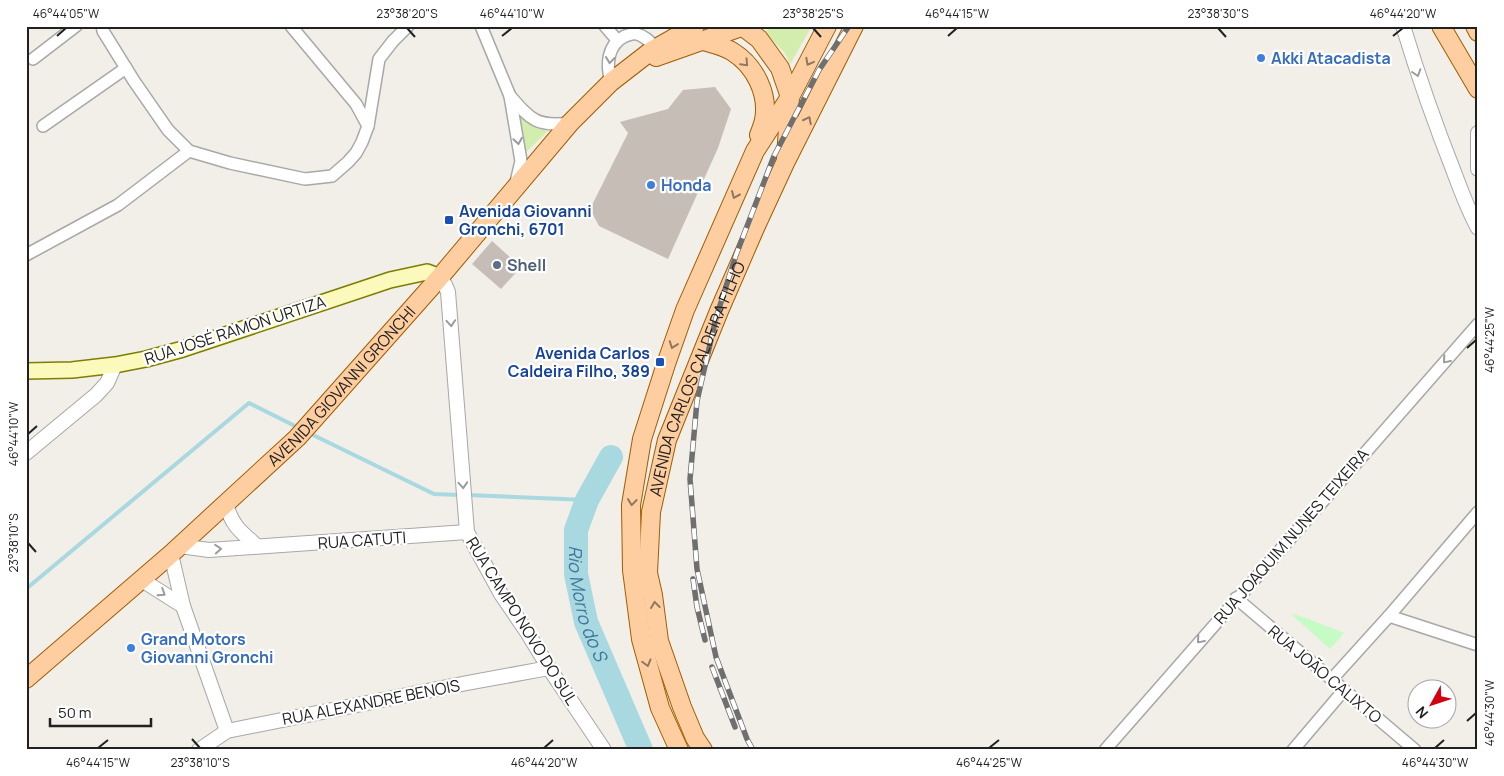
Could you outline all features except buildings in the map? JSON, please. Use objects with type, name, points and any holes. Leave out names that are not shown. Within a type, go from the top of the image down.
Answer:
[{"type":"main road","points":[[743,26],[759,39],[780,68],[790,98],[785,163]]},
{"type":"main road","name":"AVENIDA GIOVANNI GRONCHI","points":[[26,679],[176,550],[297,438],[440,277],[570,123],[611,82],[656,48],[699,34],[743,26]]},
{"type":"main road","name":"AVENIDA CARLOS CALDEIRA FILHO","points":[[680,750],[660,708],[641,639],[632,570],[631,506],[642,439],[685,310],[755,151],[790,98],[827,26]]},
{"type":"main road","name":"AVENIDA CARLOS CALDEIRA FILHO","points":[[703,750],[695,738],[682,707],[659,641],[648,573],[650,512],[667,440],[723,301],[785,163],[854,26]]},
{"type":"main road","points":[[1441,26],[1478,88]]},
{"type":"main road","points":[[1474,26],[1478,32]]},
{"type":"main road","points":[[699,34],[732,51],[745,62],[757,77],[764,102],[764,119],[755,151]]},
{"type":"main road","name":"AVENIDA GIOVANNI GRONCHI","points":[[630,68],[699,34]]},
{"type":"main road","name":"RUA JOSÉ RAMON URTIZA","points":[[26,371],[72,370],[146,359],[183,349],[390,280],[428,272],[440,277]]},
{"type":"street","points":[[33,59],[76,26]]},
{"type":"street","points":[[102,26],[103,31],[126,68],[168,130],[189,151],[230,163],[305,179],[332,176],[356,153],[368,126],[379,60],[393,40],[408,26]]},
{"type":"street","points":[[291,26],[356,104],[368,126]]},
{"type":"street","points":[[481,26],[510,96],[521,161],[515,186]]},
{"type":"street","points":[[604,26],[617,40]]},
{"type":"street","points":[[1404,26],[1418,76],[1448,157],[1478,228]]},
{"type":"street","points":[[611,82],[608,59],[617,40],[632,34],[638,34],[656,48]]},
{"type":"street","points":[[44,126],[126,68]]},
{"type":"street","points":[[510,96],[526,113],[540,123],[557,125],[570,123]]},
{"type":"street","points":[[1478,133],[1478,169]]},
{"type":"street","points":[[26,255],[118,205],[189,151]]},
{"type":"street","name":"RUA CAMPO NOVO DO SUL","points":[[440,277],[448,292],[467,532],[501,594],[604,750]]},
{"type":"street","name":"RUA JOAQUIM NUNES TEIXEIRA","points":[[1104,750],[1478,324]]},
{"type":"street","points":[[26,453],[96,395],[107,383],[115,365]]},
{"type":"street","points":[[226,504],[230,518],[239,530],[257,546]]},
{"type":"street","points":[[1332,679],[1478,512]]},
{"type":"street","name":"RUA CATUTI","points":[[176,550],[209,550],[467,532]]},
{"type":"street","points":[[176,550],[183,606],[227,731]]},
{"type":"street","points":[[142,580],[183,606]]},
{"type":"street","name":"RUA JOÃO CALIXTO","points":[[1236,598],[1415,750]]},
{"type":"street","points":[[1389,616],[1478,645]]},
{"type":"street","name":"RUA ALEXANDRE BENOIS","points":[[198,750],[227,731],[549,668]]},
{"type":"street","points":[[1294,750],[1344,690]]},
{"type":"green space","points":[[774,26],[812,26],[790,64],[785,53],[764,32]]},
{"type":"green space","points":[[514,105],[528,121],[548,131],[524,154]]},
{"type":"green space","points":[[1290,613],[1309,619],[1344,633],[1330,649]]},
{"type":"waterway","points":[[26,589],[249,403],[299,428]]},
{"type":"waterway","points":[[309,433],[434,494],[461,495]]},
{"type":"waterway","name":"Rio Morro do S","points":[[611,457],[587,500],[576,530],[576,574],[586,622],[641,750]]},
{"type":"waterway","points":[[468,495],[587,500]]},
{"type":"railway","points":[[753,750],[747,739],[716,657],[697,569],[690,479],[697,401],[716,318],[736,255],[774,156],[819,70],[849,26]]},
{"type":"railway","points":[[693,579],[705,640]]},
{"type":"railway","points":[[712,667],[735,727]]},
{"type":"place","name":"Akki Atacadista","points":[[1261,58]]},
{"type":"place","name":"Honda","points":[[651,185]]},
{"type":"place","name":"Avenida Giovanni Gronchi, 6701","points":[[449,220]]},
{"type":"place","name":"Shell","points":[[497,265]]},
{"type":"place","name":"Avenida Carlos Caldeira Filho, 389","points":[[660,362]]},
{"type":"place","name":"Grand Motors Giovanni Gronchi","points":[[131,648]]}]
